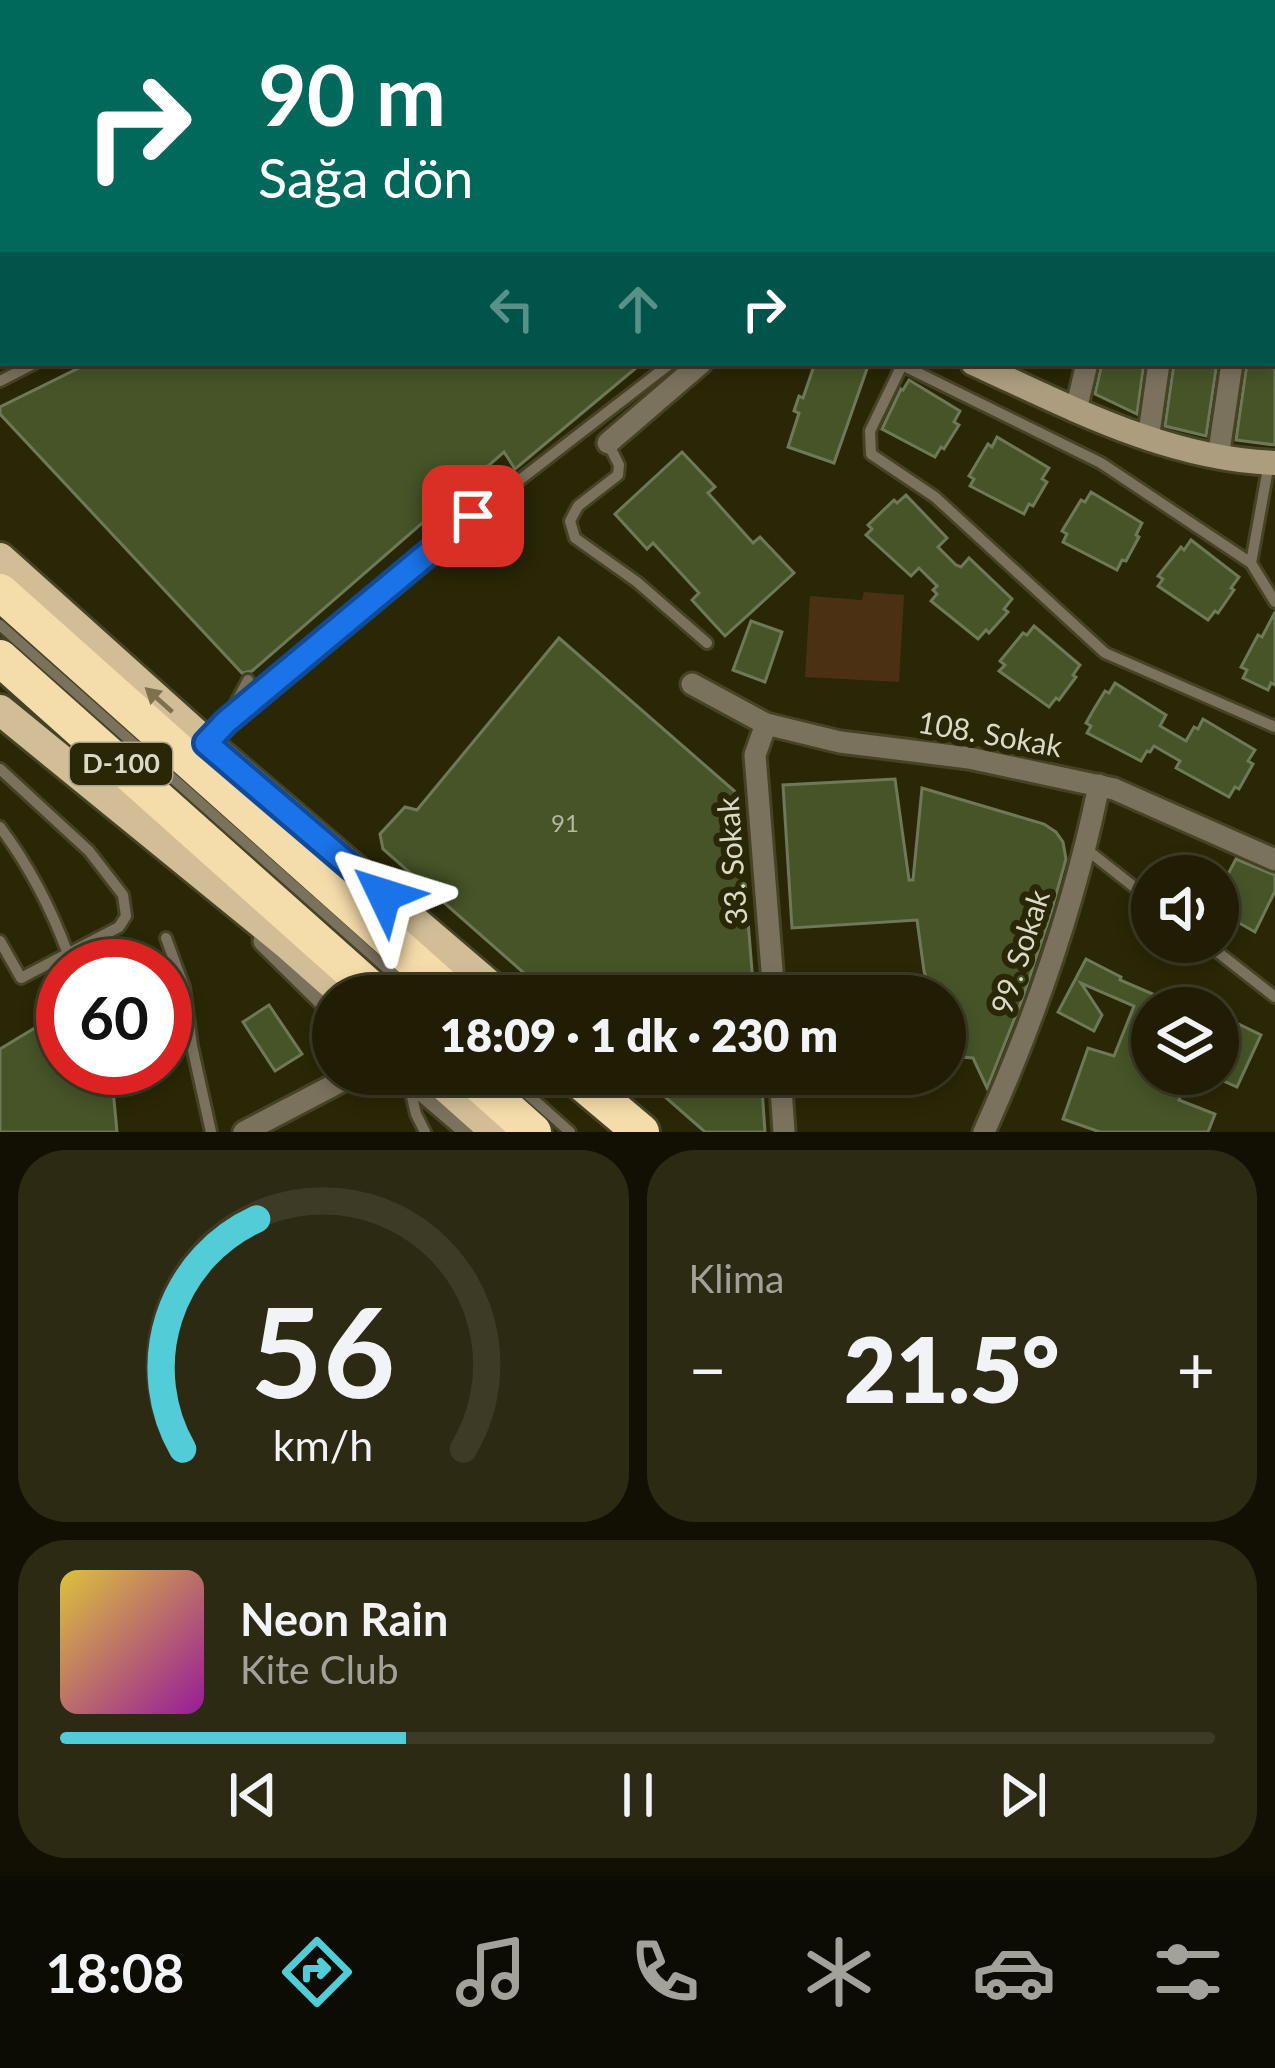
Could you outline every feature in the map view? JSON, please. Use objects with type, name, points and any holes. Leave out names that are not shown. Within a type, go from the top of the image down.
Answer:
[{"type":"highway","name":"D-100","points":[[0,592],[430,975]]},
{"type":"highway","name":"D-100","points":[[0,658],[355,975]]},
{"type":"highway","points":[[0,687],[116,784],[240,872]]},
{"type":"highway","points":[[349,903],[396,930],[454,975]]},
{"type":"highway","points":[[492,1095],[533,1132]]},
{"type":"highway","points":[[565,1095],[606,1132]]},
{"type":"highway","points":[[597,1095],[641,1132]]},
{"type":"main road","points":[[0,558],[216,732],[479,975]]},
{"type":"main road","points":[[0,710],[321,975]]},
{"type":"main road","points":[[443,1095],[496,1132]]},
{"type":"main road","points":[[619,1095],[663,1132]]},
{"type":"street","points":[[608,443],[698,366]]},
{"type":"street","points":[[980,366],[1148,440],[1218,458],[1272,463]]},
{"type":"street","points":[[1076,410],[1086,366]]},
{"type":"street","points":[[1148,440],[1159,366]]},
{"type":"street","points":[[1218,458],[1232,366]]},
{"type":"street","name":"108. Sokak","points":[[692,684],[766,724],[840,742],[969,758],[1099,785],[1275,860]]},
{"type":"street","name":"33. Sokak","points":[[766,724],[755,755],[772,975]]},
{"type":"street","name":"99. Sokak","points":[[984,1132],[1025,1040],[1086,849],[1099,785]]},
{"type":"street","points":[[202,875],[312,988]]},
{"type":"street","points":[[244,1132],[315,1095]]},
{"type":"street","points":[[434,1095],[471,1132]]},
{"type":"street","points":[[781,1095],[784,1132]]},
{"type":"lane","points":[[0,381],[29,366]]},
{"type":"lane","points":[[216,732],[473,516],[667,366]]},
{"type":"lane","points":[[902,366],[870,431],[872,454],[935,497],[1105,653],[1275,727]]},
{"type":"lane","points":[[904,366],[1101,463],[1251,563],[1275,602]]},
{"type":"lane","points":[[608,443],[619,465],[618,475],[578,506],[570,521],[575,538],[637,582],[707,643]]},
{"type":"lane","points":[[1251,563],[1269,506],[1272,463]]},
{"type":"lane","points":[[0,625],[394,975]]},
{"type":"lane","points":[[216,732],[248,680]]},
{"type":"lane","points":[[0,769],[88,851],[123,895],[126,916],[119,927],[97,939]]},
{"type":"lane","points":[[0,827],[50,906],[62,939]]},
{"type":"lane","points":[[1086,849],[1131,884]]},
{"type":"lane","points":[[166,938],[184,987],[211,1132]]},
{"type":"lane","points":[[0,941],[22,978],[36,971]]},
{"type":"lane","points":[[1231,963],[1275,997]]},
{"type":"lane","points":[[415,1095],[424,1132]]},
{"type":"lane","points":[[529,1095],[570,1132]]},
{"type":"shaded area","points":[[864,592],[904,595],[899,682],[805,677],[810,596],[862,600]]},
{"type":"building","points":[[83,366],[638,366],[515,469],[504,452],[252,671],[242,673],[0,414],[0,407]]},
{"type":"building","points":[[814,366],[868,366],[834,463],[788,447],[799,413],[794,411],[799,396],[803,398]]},
{"type":"building","points":[[1101,366],[1144,366],[1137,414],[1095,394]]},
{"type":"building","points":[[1174,366],[1217,366],[1206,436],[1165,426]]},
{"type":"building","points":[[1247,366],[1275,366],[1275,445],[1236,440]]},
{"type":"building","points":[[909,380],[960,411],[954,422],[959,425],[935,457],[882,429]]},
{"type":"building","points":[[997,437],[1049,468],[1042,479],[1047,482],[1024,514],[970,486],[974,479],[969,476]]},
{"type":"building","points":[[682,452],[715,487],[708,493],[753,543],[760,537],[794,573],[725,636],[692,600],[699,593],[653,543],[647,549],[615,514]]},
{"type":"building","points":[[1091,492],[1142,523],[1139,537],[1117,570],[1063,542],[1067,534],[1062,531]]},
{"type":"building","points":[[906,495],[947,538],[938,547],[956,565],[961,567],[969,558],[1012,599],[1004,609],[1008,612],[989,633],[986,630],[978,639],[931,601],[937,586],[919,568],[911,576],[866,535],[872,529],[868,525]]},
{"type":"building","points":[[1191,540],[1239,577],[1218,613],[1208,620],[1158,586],[1163,579],[1158,576]]},
{"type":"building","points":[[1275,612],[1275,685],[1271,683],[1268,690],[1243,678],[1247,670],[1241,667]]},
{"type":"building","points":[[751,621],[782,632],[765,682],[733,670]]},
{"type":"building","points":[[1034,626],[1080,665],[1076,677],[1049,707],[999,671],[1005,665],[1000,661]]},
{"type":"building","points":[[559,638],[739,795],[735,807],[741,814],[743,856],[733,870],[745,883],[752,975],[526,975],[383,849],[380,834],[405,807],[417,810]]},
{"type":"building","points":[[1115,683],[1166,715],[1160,726],[1186,741],[1203,719],[1255,750],[1239,789],[1235,787],[1229,797],[1176,768],[1180,761],[1154,746],[1141,761],[1087,733],[1091,726],[1086,723]]},
{"type":"building","points":[[895,779],[909,880],[913,880],[922,788],[1044,824],[1063,842],[1066,859],[1051,913],[987,1088],[973,1058],[966,1057],[966,975],[925,975],[917,920],[792,928],[783,785]]},
{"type":"building","points":[[1239,860],[1275,875],[1275,891],[1255,932],[1239,923]]},
{"type":"building","points":[[1086,959],[1136,987],[1131,987],[1131,1005],[1081,983],[1102,1015],[1094,1031],[1058,1012]]},
{"type":"building","points":[[269,1005],[302,1054],[275,1071],[243,1022]]},
{"type":"building","points":[[1131,1014],[1131,1095],[1181,1095],[1179,1100],[1215,1114],[1208,1132],[1100,1132],[1063,1119],[1088,1048],[1114,1056]]},
{"type":"building","points":[[1239,1024],[1261,1035],[1239,1083]]},
{"type":"building","points":[[36,1027],[36,1095],[114,1095],[117,1132],[0,1132],[0,1049]]},
{"type":"building","points":[[663,1095],[762,1095],[765,1132],[705,1132]]},
{"type":"route","points":[[384,895],[206,743],[473,516]]}]
